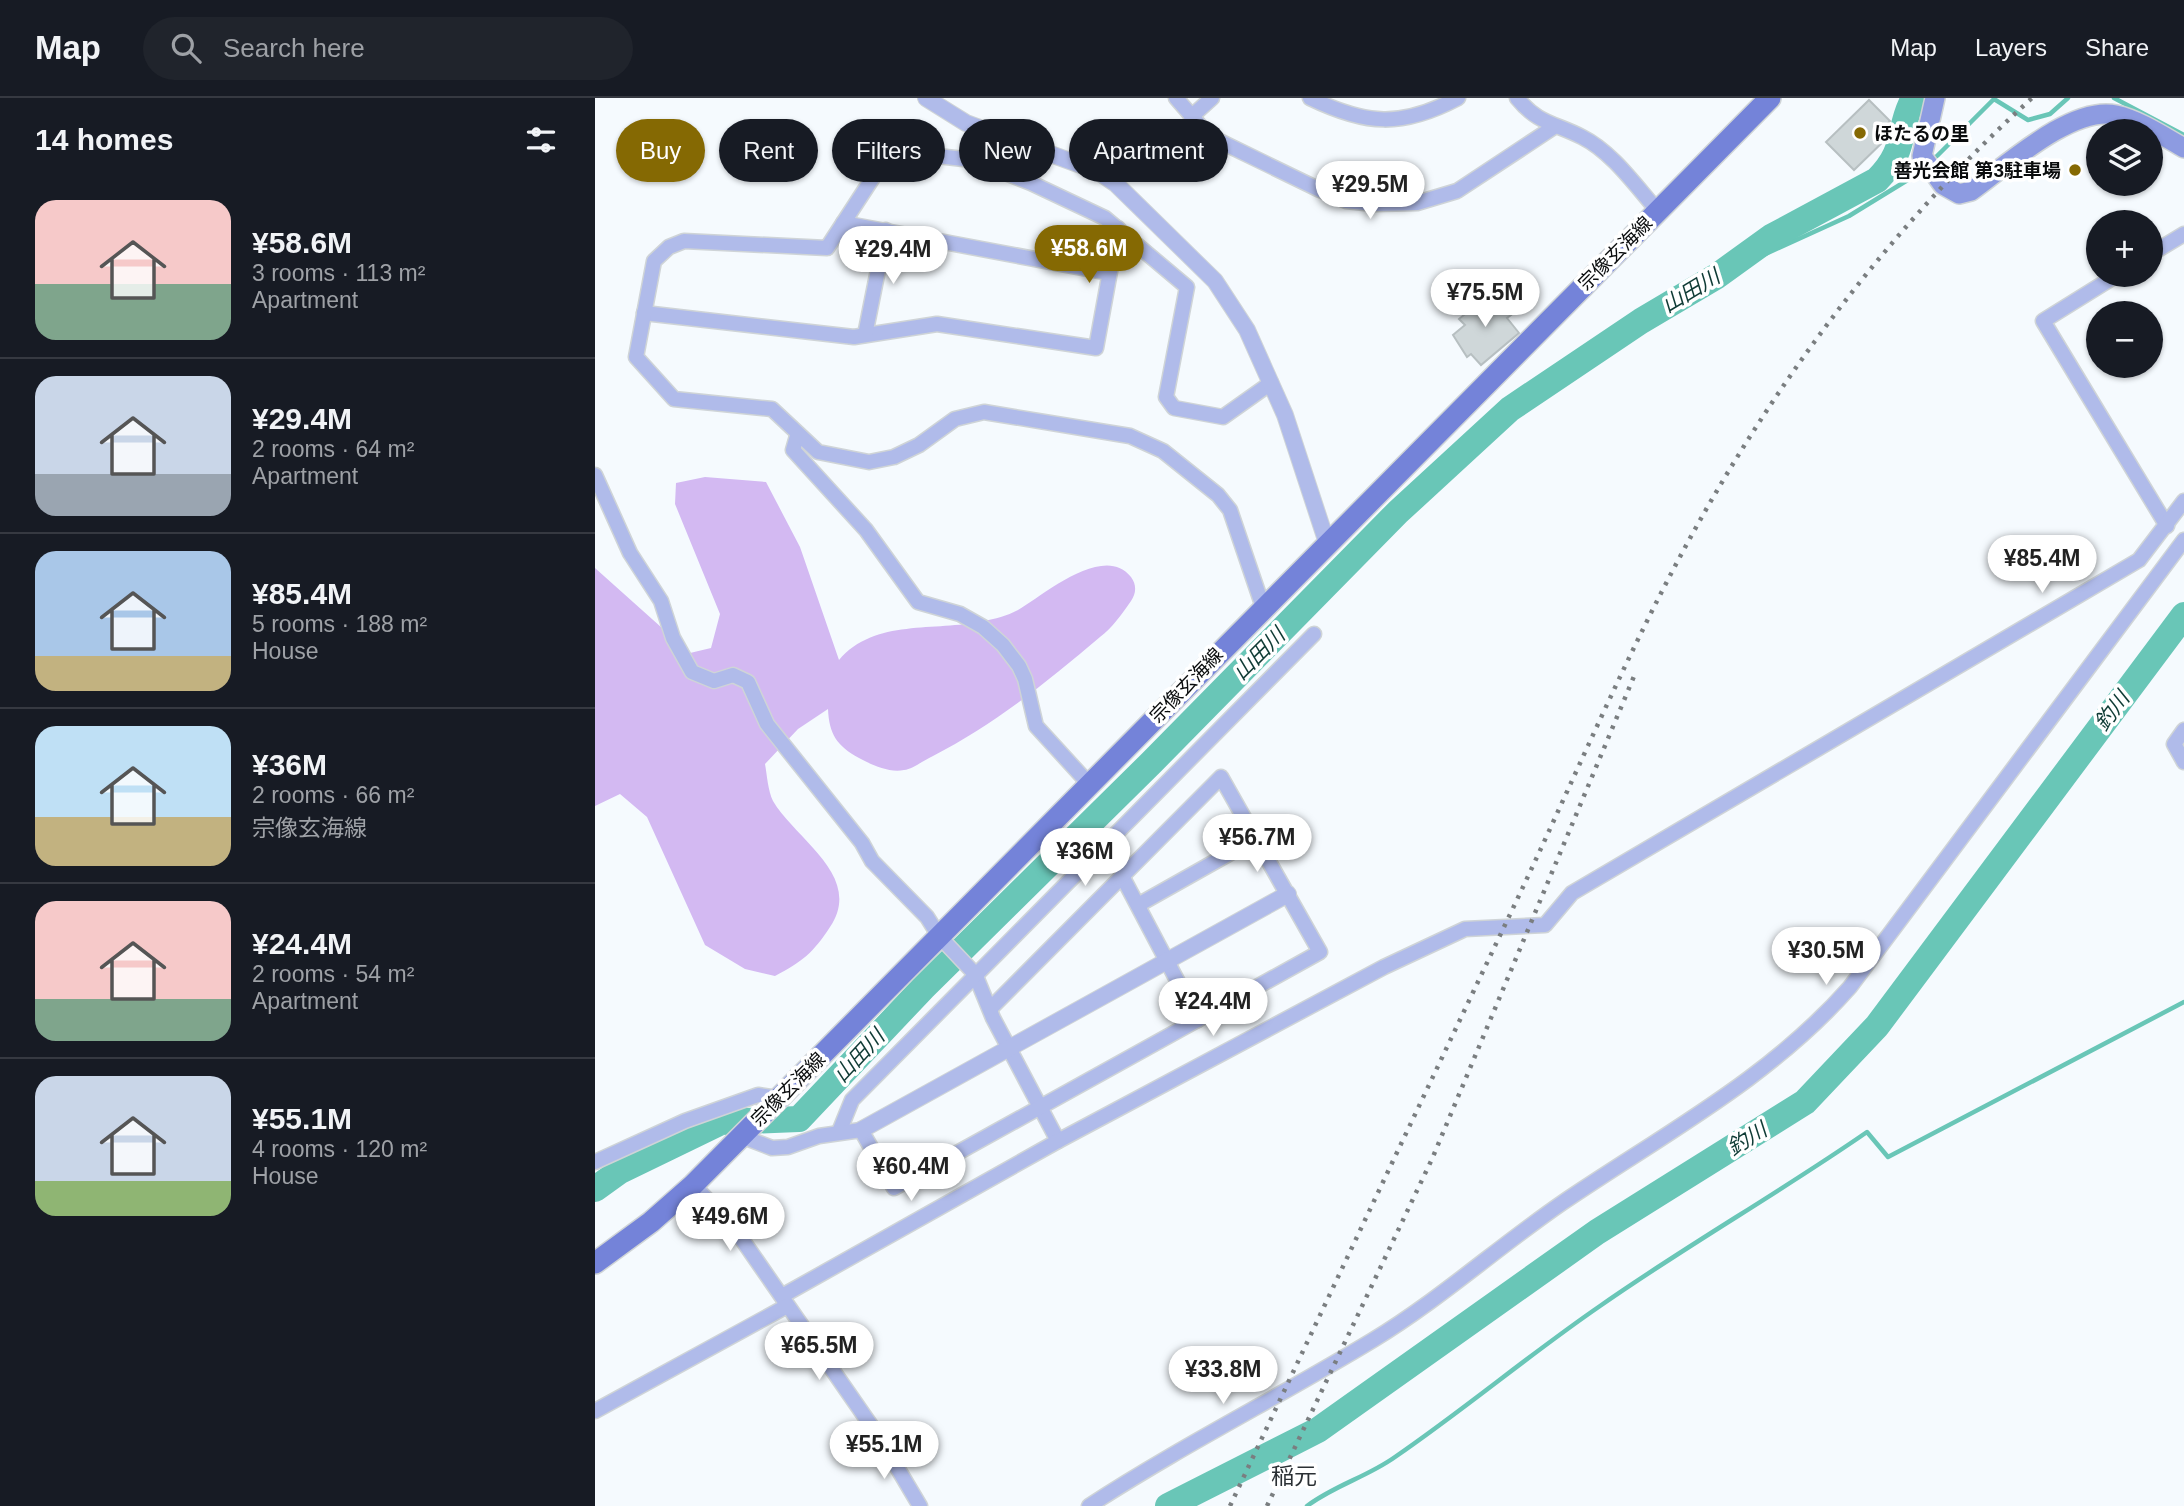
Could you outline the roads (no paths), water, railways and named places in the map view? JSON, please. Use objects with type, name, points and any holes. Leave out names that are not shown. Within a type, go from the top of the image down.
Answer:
[{"type":"main road","name":"宗像玄海線","points":[[595,1263],[651,1222],[693,1185],[1770,98]]},
{"type":"main road","points":[[1935,98],[1921,156],[1950,190],[1959,194],[1971,191],[2073,120],[2093,115],[2114,114],[2129,119],[2184,148]]},
{"type":"street","points":[[926,98],[966,123],[1078,162],[1116,184],[1193,258],[1227,296],[1247,330],[1285,415],[1327,543]]},
{"type":"street","points":[[1176,98],[1209,136],[1346,201],[1374,204],[1417,203],[1457,191],[1554,127]]},
{"type":"street","points":[[1191,117],[1212,98]]},
{"type":"street","points":[[1310,98],[1351,117],[1384,121],[1432,112],[1458,98]]},
{"type":"street","points":[[1517,98],[1526,109],[1554,127],[1582,137],[1606,154],[1657,210]]},
{"type":"street","points":[[1263,607],[1230,510],[1218,495],[1163,451],[1130,436],[984,412],[955,419],[906,451],[881,461],[869,462],[818,452],[797,436],[772,409],[674,399],[636,358],[654,261],[669,247],[684,241],[827,248],[885,159],[912,153],[972,160],[1043,188],[1105,218],[1187,288],[1166,397],[1174,408],[1223,417],[1271,383]]},
{"type":"street","points":[[843,223],[1109,273]]},
{"type":"street","points":[[644,313],[854,337],[937,324],[1096,348],[1118,228]]},
{"type":"street","points":[[865,335],[885,230]]},
{"type":"street","points":[[2163,247],[2184,234]]},
{"type":"street","points":[[2098,287],[2043,321],[2167,526]]},
{"type":"street","points":[[797,436],[793,450],[866,530],[918,602],[960,614],[983,627],[1003,645],[1019,666],[1036,726],[1090,784]]},
{"type":"street","points":[[595,475],[629,554],[661,601],[673,638],[692,671],[714,681],[733,675],[748,682],[775,733],[862,843],[871,861],[927,917],[939,936],[975,974],[993,1018],[1058,1141]]},
{"type":"street","points":[[595,1411],[1058,1141],[1384,967],[1465,929],[1545,925],[1571,893],[2139,560],[2184,501]]},
{"type":"street","points":[[1089,1506],[1146,1469],[1376,1339],[1562,1203],[1705,1111],[1816,1026],[1850,988],[2184,540]]},
{"type":"street","points":[[839,1132],[852,1100],[1314,634]]},
{"type":"street","points":[[2184,730],[2174,744],[2184,762]]},
{"type":"street","points":[[861,1130],[894,1188],[1320,952],[1221,777],[991,1008]]},
{"type":"street","points":[[1138,905],[1257,838]]},
{"type":"street","points":[[1122,876],[1198,1020]]},
{"type":"street","points":[[741,1136],[772,1148],[788,1147],[839,1132],[861,1130],[1288,894]]},
{"type":"street","points":[[595,1162],[660,1132],[758,1095],[778,1098]]},
{"type":"street","points":[[693,1185],[732,1225],[879,1437],[920,1506]]},
{"type":"waterway","name":"山田川","points":[[595,1189],[620,1171],[721,1122],[799,1119],[923,988],[1151,763],[1398,512],[1510,409],[1641,321],[1717,276],[1771,237],[1877,180],[1894,158],[1914,98]]},
{"type":"waterway","points":[[1932,161],[1994,99],[2028,120],[2050,114],[2068,98]]},
{"type":"waterway","points":[[2114,98],[2184,135]]},
{"type":"waterway","points":[[1717,276],[1849,216],[1924,170]]},
{"type":"waterway","name":"釣川","points":[[1168,1506],[1318,1430],[1597,1232],[1805,1102],[1877,1026],[2184,615]]},
{"type":"waterway","points":[[1307,1506],[1395,1457],[1600,1306],[1867,1132],[1888,1157],[2184,1002]]},
{"type":"railway","points":[[1230,1506],[1626,664],[1699,522],[1769,407],[1849,296],[1936,193],[2032,98]]},
{"type":"railway","points":[[1267,1506],[1432,1159],[1635,674]]},
{"type":"place","name":"ほたるの里","points":[[1860,133]]},
{"type":"place","name":"善光会館 第3駐車場","points":[[2075,170]]},
{"type":"district","name":"稲元","points":[[1294,1476]]}]
